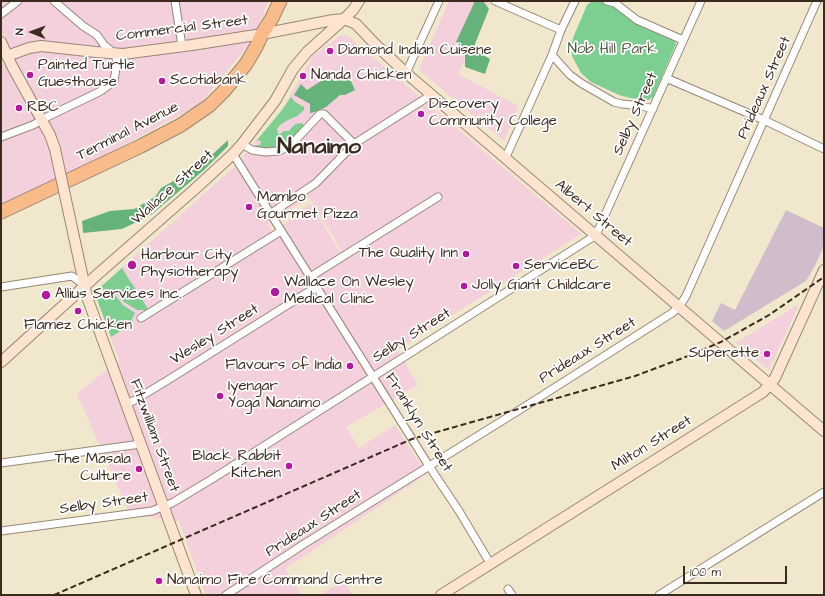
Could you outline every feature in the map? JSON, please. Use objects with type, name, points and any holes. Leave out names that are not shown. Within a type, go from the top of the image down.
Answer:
[{"type":"highway","name":"Terminal Avenue","points":[[262,34],[264,21],[272,1]]},
{"type":"highway","name":"Terminal Avenue","points":[[1,212],[141,146],[181,125],[210,105],[246,64],[280,1]]},
{"type":"street","points":[[1,14],[18,1]]},
{"type":"street","points":[[1,137],[28,127],[101,91],[114,81],[117,62],[115,54],[104,45],[97,35],[83,26],[54,1]]},
{"type":"street","points":[[175,1],[182,46]]},
{"type":"street","name":"Wallace Street","points":[[1,362],[85,286],[184,200],[233,154],[275,101],[293,69],[307,52],[344,19],[359,1]]},
{"type":"street","points":[[406,73],[439,1]]},
{"type":"street","points":[[495,1],[561,30]]},
{"type":"street","points":[[505,159],[575,1]]},
{"type":"street","points":[[607,1],[615,3],[637,20],[683,40]]},
{"type":"street","name":"Selby Street","points":[[1,531],[152,511],[164,507],[212,479],[596,235],[701,1]]},
{"type":"street","name":"Prideaux Street","points":[[226,595],[429,466],[522,409],[672,313],[679,307],[686,296],[818,1]]},
{"type":"street","name":"Commercial Street","points":[[4,57],[29,48],[41,46],[123,54],[262,34],[344,19]]},
{"type":"street","name":"Albert Street","points":[[344,19],[356,24],[406,73],[824,431]]},
{"type":"street","points":[[310,24],[317,27],[319,31],[320,35],[318,41]]},
{"type":"street","name":"Fitzwilliam Street","points":[[1,42],[4,57],[12,66],[42,120],[55,149],[87,297],[196,595]]},
{"type":"street","points":[[552,55],[570,75],[614,102],[652,109]]},
{"type":"street","points":[[666,78],[764,120],[824,149]]},
{"type":"street","points":[[270,214],[316,183],[354,144],[431,94]]},
{"type":"street","points":[[242,144],[252,150],[266,152],[279,151],[290,146],[320,114],[324,114],[354,144]]},
{"type":"street","name":"Franklyn Street","points":[[233,154],[429,466],[459,511],[490,564]]},
{"type":"street","points":[[310,277],[438,197]]},
{"type":"street","points":[[141,318],[281,231]]},
{"type":"street","name":"Milton Street","points":[[441,595],[760,393],[775,378],[824,270]]},
{"type":"street","points":[[1,287],[72,276],[85,286]]},
{"type":"street","name":"Wesley Street","points":[[126,404],[162,384],[316,287]]},
{"type":"street","points":[[1,463],[141,444]]},
{"type":"street","points":[[659,595],[824,492]]},
{"type":"shaded area","points":[[1,1],[268,1],[254,38],[200,104],[68,175],[1,206],[1,65],[15,61],[1,30]]},
{"type":"shaded area","points":[[449,1],[485,1],[489,3],[458,74],[518,106],[504,141],[419,70]]},
{"type":"shaded area","points":[[347,35],[581,234],[397,350],[418,385],[346,427],[359,448],[395,425],[427,474],[285,569],[301,595],[206,595],[179,521],[130,514],[77,394],[119,360],[95,294],[96,291],[233,168],[282,110],[313,56],[340,36]],"holes":[[[309,197],[342,251],[340,252],[310,203],[273,233],[268,224]]]},
{"type":"shaded area","points":[[786,210],[824,228],[824,245],[815,266],[806,281],[724,331],[712,321],[721,303],[735,310]]},
{"type":"shaded area","points":[[799,304],[769,370],[736,343]]},
{"type":"shaded area","points":[[343,580],[353,595],[320,595]]},
{"type":"green space","points":[[475,1],[483,1],[489,9],[473,49],[490,59],[485,74],[465,67],[465,53],[456,42]]},
{"type":"green space","name":"Nob Hill Park","points":[[592,1],[604,2],[613,5],[634,20],[674,40],[676,44],[653,97],[649,100],[619,95],[591,82],[581,73],[572,56],[571,47],[573,38],[587,5]]},
{"type":"green space","points":[[351,73],[350,79],[355,90],[345,95],[340,95],[326,107],[315,112],[310,113],[310,104],[294,95],[301,84],[307,90],[329,76],[335,81]]},
{"type":"green space","points":[[291,97],[295,102],[304,107],[304,110],[297,116],[280,125],[277,129],[278,134],[284,131],[289,131],[296,124],[302,123],[305,127],[293,140],[281,147],[271,149],[257,148],[255,146],[260,145],[261,142],[257,140]]},
{"type":"green space","points":[[228,140],[228,146],[204,170],[151,215],[122,229],[83,233],[82,221],[110,211],[134,209],[155,197],[161,188],[199,167]]},
{"type":"green space","points":[[122,268],[148,309],[137,310],[108,289],[96,291]]},
{"type":"green space","points":[[107,292],[115,295],[123,305],[135,313],[132,319],[133,323],[111,337],[95,294]]},
{"type":"railway","points":[[54,595],[412,439],[635,376],[683,358],[721,342],[769,315],[824,277]]},
{"type":"place","name":"Diamond Indian Cuisene","points":[[330,51]]},
{"type":"place","name":"Painted Turtle Guesthouse","points":[[30,75]]},
{"type":"place","name":"Nanda Chicken","points":[[303,76]]},
{"type":"place","name":"Scotiabank","points":[[162,81]]},
{"type":"place","name":"RBC","points":[[19,108]]},
{"type":"place","name":"Discovery Community College","points":[[421,114]]},
{"type":"place","name":"Mambo Gourmet Pizza","points":[[249,207]]},
{"type":"place","name":"The Quality Inn","points":[[466,254]]},
{"type":"place","name":"Harbour City Physiotherapy","points":[[132,265]]},
{"type":"place","name":"ServiceBC","points":[[516,266]]},
{"type":"place","name":"Jolly Giant Childcare","points":[[464,286]]},
{"type":"place","name":"Wallace On Wesley Medical Clinic","points":[[275,292]]},
{"type":"place","name":"Allius Services Inc.","points":[[46,295]]},
{"type":"place","name":"Flamez Chicken","points":[[78,311]]},
{"type":"place","name":"Superette","points":[[767,354]]},
{"type":"place","name":"Flavours of India","points":[[350,366]]},
{"type":"place","name":"Iyengar Yoga Nanaimo","points":[[220,396]]},
{"type":"place","name":"Black Rabbit Kitchen","points":[[289,466]]},
{"type":"place","name":"The Masala Culture","points":[[139,469]]},
{"type":"place","name":"Nanaimo Fire Command Centre","points":[[159,581]]},
{"type":"district","name":"Nanaimo","points":[[319,148]]}]
